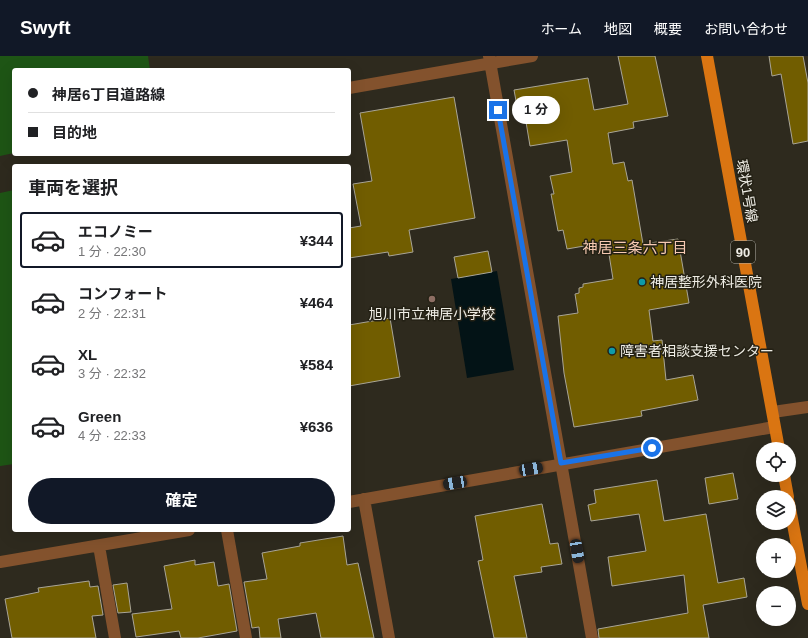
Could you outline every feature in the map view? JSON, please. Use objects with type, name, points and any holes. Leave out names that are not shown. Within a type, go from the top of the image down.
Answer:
[{"type":"main road","name":"環状1号線","points":[[707,56],[777,442]]},
{"type":"main road","points":[[794,530],[808,604]]},
{"type":"street","points":[[351,88],[489,60],[532,56]]},
{"type":"street","points":[[489,60],[592,638]]},
{"type":"street","points":[[773,412],[808,407]]},
{"type":"street","points":[[351,502],[561,463],[774,427]]},
{"type":"street","points":[[364,499],[389,638]]},
{"type":"street","points":[[0,562],[178,532]]},
{"type":"street","points":[[227,532],[246,638]]},
{"type":"street","points":[[99,546],[115,638]]},
{"type":"green space","points":[[0,56],[148,56],[150,68],[12,68],[12,153],[0,156]]},
{"type":"green space","points":[[12,190],[12,464],[0,466],[0,193]]},
{"type":"shaded area","points":[[497,271],[514,370],[467,378],[451,279]]},
{"type":"building","points":[[618,56],[655,56],[668,116],[633,122],[634,128],[608,133],[613,164],[624,162],[628,181],[632,180],[643,244],[678,239],[689,303],[649,310],[653,341],[662,340],[666,380],[693,375],[698,400],[641,411],[642,416],[574,427],[564,373],[558,316],[578,313],[575,294],[579,293],[579,288],[583,287],[583,284],[613,279],[607,242],[567,249],[563,230],[558,231],[551,194],[554,194],[550,176],[572,172],[567,140],[530,146],[525,116],[519,117],[514,90],[588,78],[594,110],[628,104]]},
{"type":"building","points":[[769,56],[803,56],[808,83],[808,141],[793,144],[781,74],[772,76]]},
{"type":"building","points":[[454,97],[475,218],[409,230],[413,252],[389,256],[388,252],[351,258],[351,228],[361,226],[353,184],[372,181],[360,113]]},
{"type":"building","points":[[488,251],[492,272],[458,278],[454,257]]},
{"type":"building","points":[[390,318],[400,377],[351,386],[351,325]]},
{"type":"building","points":[[733,473],[738,499],[709,504],[705,478]]},
{"type":"building","points":[[657,480],[664,521],[706,514],[718,583],[744,578],[747,597],[703,605],[709,638],[599,638],[598,629],[688,613],[684,575],[612,586],[608,557],[646,551],[639,514],[591,521],[588,505],[596,503],[594,490]]},
{"type":"building","points":[[542,504],[550,544],[558,543],[562,564],[541,567],[542,572],[514,576],[527,638],[494,638],[478,561],[483,560],[475,516]]},
{"type":"building","points":[[343,536],[347,565],[358,563],[374,638],[321,638],[316,613],[278,619],[281,638],[260,638],[259,627],[252,628],[244,582],[267,579],[262,553],[300,546],[300,543]]},
{"type":"building","points":[[195,560],[195,565],[214,562],[218,586],[229,584],[237,631],[198,638],[181,638],[179,631],[136,637],[132,614],[172,609],[164,566]]},
{"type":"building","points":[[89,581],[90,587],[98,586],[103,615],[92,616],[96,638],[12,638],[5,599],[39,592],[38,588]]},
{"type":"building","points":[[127,583],[131,612],[118,613],[113,585]]},
{"type":"place","name":"神居整形外科医院","points":[[642,282]]},
{"type":"place","name":"旭川市立神居小学校","points":[[432,299]]},
{"type":"place","name":"障害者相談支援センター","points":[[612,351]]},
{"type":"district","name":"神居三条六丁目","points":[[635,247]]},
{"type":"route","points":[[498,110],[561,463],[652,448]]}]
